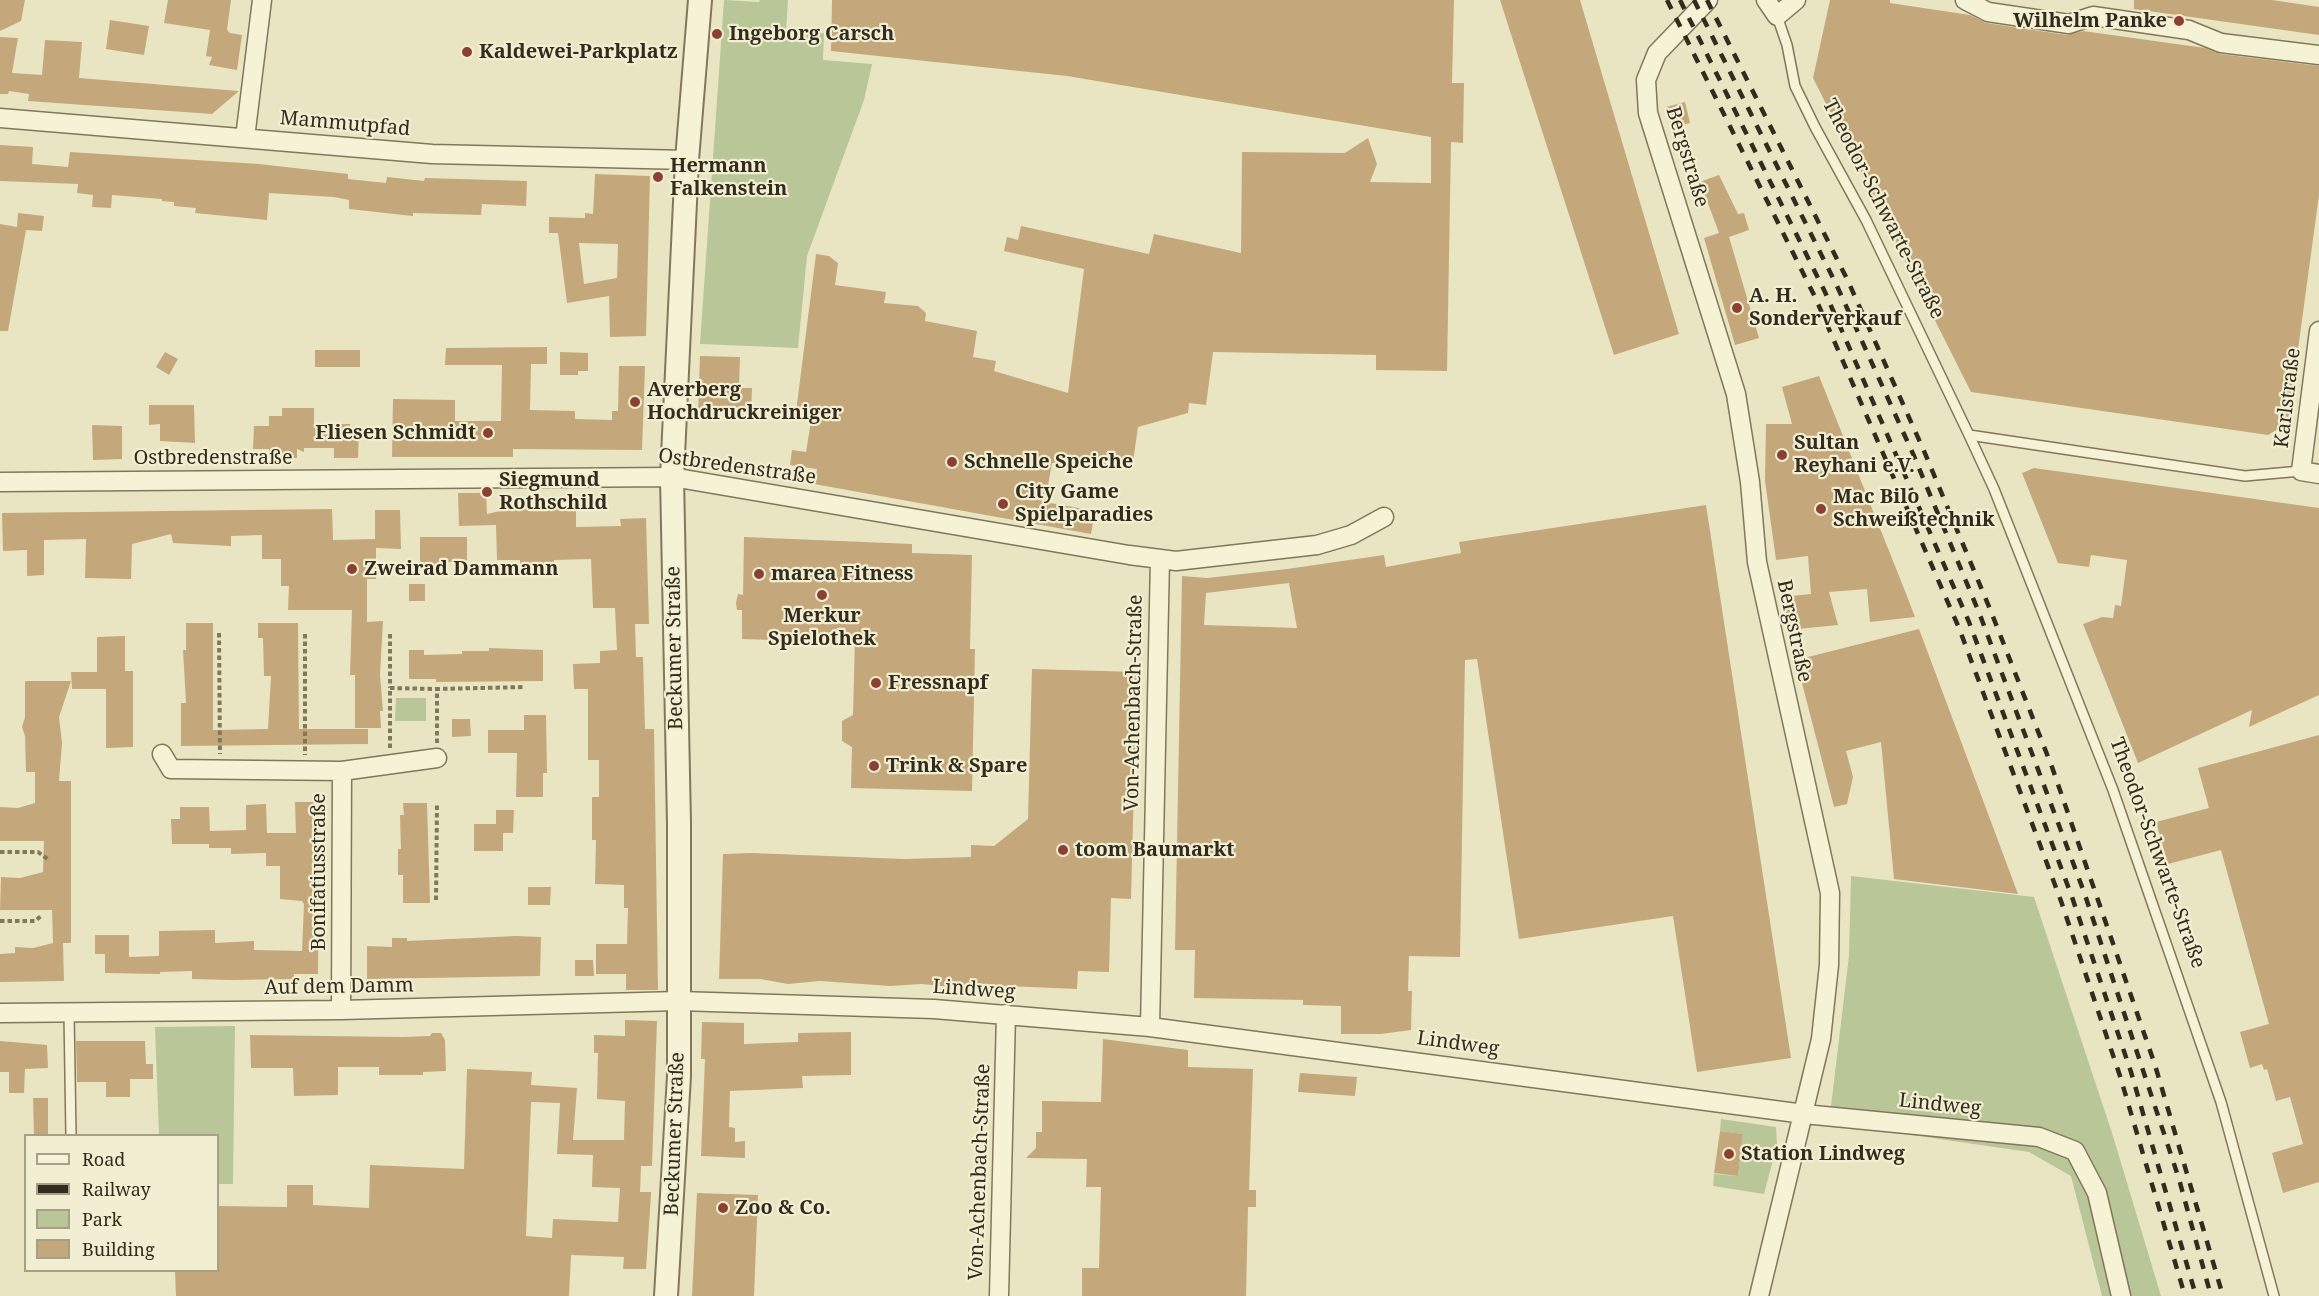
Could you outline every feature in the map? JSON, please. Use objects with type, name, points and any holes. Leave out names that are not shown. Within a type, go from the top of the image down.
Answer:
[{"type":"street","points":[[245,138],[262,0]]},
{"type":"street","name":"Beckumer Straße","points":[[666,1296],[676,1150],[679,1001],[679,824],[672,477],[687,160],[700,0]]},
{"type":"street","name":"Bergstraße","points":[[1708,0],[1657,53],[1646,80],[1648,113],[1736,394],[1750,482],[1757,562],[1830,893],[1829,965],[1822,1030],[1804,1114],[1759,1296]]},
{"type":"street","name":"Theodor-Schwarte-Straße","points":[[1766,0],[1777,16]]},
{"type":"street","points":[[1777,16],[1796,0]]},
{"type":"street","points":[[1965,0],[1988,12],[2069,24],[2093,16],[2189,30],[2221,43],[2319,55]]},
{"type":"street","name":"Mammutpfad","points":[[0,118],[432,154],[687,160]]},
{"type":"street","name":"Karlstraße","points":[[2310,473],[2319,331]]},
{"type":"street","name":"Ostbredenstraße","points":[[0,482],[672,477],[1176,561],[1317,545],[1351,535],[1384,517]]},
{"type":"street","name":"Von-Achenbach-Straße","points":[[1150,1027],[1160,559]]},
{"type":"street","name":"Bonifatiusstraße","points":[[162,754],[171,769],[220,770],[342,771],[437,758]]},
{"type":"street","name":"Bonifatiusstraße","points":[[341,1010],[342,771]]},
{"type":"street","name":"Lindweg","points":[[679,1001],[889,1007],[1006,1014],[1150,1027],[1804,1114],[2039,1137],[2075,1151],[2097,1193],[2121,1296]]},
{"type":"street","name":"Auf dem Damm","points":[[0,1013],[341,1010],[679,1001]]},
{"type":"street","name":"Von-Achenbach-Straße","points":[[999,1296],[1006,1014]]},
{"type":"lane","name":"Theodor-Schwarte-Straße","points":[[1777,16],[1787,45],[1795,86],[1866,220],[1970,435],[1994,489],[2113,790],[2221,1102],[2274,1296]]},
{"type":"lane","points":[[1970,435],[2245,476],[2310,473]]},
{"type":"lane","points":[[69,1013],[71,1134]]},
{"type":"path","points":[[219,633],[220,770]]},
{"type":"path","points":[[305,634],[305,771]]},
{"type":"path","points":[[390,634],[390,766]]},
{"type":"path","points":[[390,688],[524,687]]},
{"type":"path","points":[[437,689],[437,758]]},
{"type":"path","points":[[436,900],[437,805]]},
{"type":"path","points":[[0,852],[38,852],[49,860]]},
{"type":"path","points":[[0,921],[35,921],[42,915]]},
{"type":"green space","points":[[724,0],[759,2],[760,0],[788,0],[786,31],[824,33],[823,60],[872,64],[864,100],[807,256],[798,348],[700,344]]},
{"type":"green space","points":[[396,698],[426,698],[426,721],[395,721]]},
{"type":"green space","points":[[1851,876],[2034,897],[2113,1136],[2161,1296],[2102,1296],[2071,1176],[2029,1152],[1829,1123],[1849,956]]},
{"type":"green space","points":[[235,1026],[233,1184],[219,1184],[219,1134],[159,1134],[155,1027]]},
{"type":"green space","points":[[1721,1119],[1776,1127],[1777,1145],[1764,1194],[1713,1186],[1714,1174],[1738,1176],[1743,1134],[1720,1131]]},
{"type":"building","points":[[0,0],[25,0],[21,21],[0,31]]},
{"type":"building","points":[[168,0],[231,0],[227,30],[230,33],[242,35],[237,70],[209,65],[212,57],[206,56],[210,30],[164,23]]},
{"type":"building","points":[[832,0],[1454,0],[1452,83],[1464,83],[1463,143],[1451,142],[1447,371],[1376,370],[1376,355],[1213,352],[1206,405],[1189,403],[1188,413],[1138,427],[1133,462],[1106,460],[1106,467],[1052,463],[1045,502],[1095,511],[1091,534],[814,484],[817,469],[790,465],[792,450],[806,452],[812,415],[796,412],[816,254],[829,256],[838,263],[835,285],[886,292],[884,303],[918,306],[926,313],[925,321],[977,331],[973,357],[996,361],[994,371],[1068,393],[1084,269],[1004,251],[1007,237],[1018,240],[1021,226],[1149,254],[1154,234],[1241,253],[1242,152],[1345,153],[1368,138],[1377,164],[1370,182],[1431,183],[1431,137],[1067,76],[831,51]]},
{"type":"building","points":[[1500,0],[1580,0],[1679,334],[1614,355]]},
{"type":"building","points":[[1830,0],[1890,0],[1890,3],[1970,15],[1986,23],[2067,35],[2083,31],[2205,48],[2220,54],[2319,66],[2319,195],[2288,423],[2268,435],[1971,392],[1813,78]]},
{"type":"building","points":[[2134,0],[2272,0],[2319,7],[2319,35],[2134,9]]},
{"type":"building","points":[[110,20],[149,26],[144,55],[106,49]]},
{"type":"building","points":[[0,37],[18,38],[12,73],[42,75],[45,40],[82,42],[79,78],[239,91],[212,114],[28,101],[29,94],[9,91],[8,94],[0,94]]},
{"type":"building","points":[[1685,102],[1690,123],[1672,128],[1666,107]]},
{"type":"building","points":[[0,145],[33,147],[32,164],[68,167],[70,152],[259,164],[348,174],[348,179],[386,183],[387,177],[424,181],[425,178],[527,181],[526,206],[482,204],[481,215],[413,213],[413,216],[349,209],[349,200],[334,197],[269,193],[267,220],[195,213],[196,208],[174,206],[174,202],[162,201],[162,199],[112,195],[111,208],[92,207],[93,195],[77,193],[78,184],[0,181]]},
{"type":"building","points":[[595,174],[650,176],[646,336],[610,337],[609,296],[567,303],[558,233],[549,233],[549,217],[585,218],[585,213],[593,214]],"holes":[[[579,243],[618,244],[617,278],[584,284]]]},
{"type":"building","name":"A. H. Sonderverkauf","points":[[1719,175],[1738,214],[1744,213],[1749,230],[1729,237],[1759,338],[1735,345],[1704,238],[1719,233],[1700,182]]},
{"type":"building","points":[[18,213],[44,216],[42,231],[26,230],[8,331],[0,331],[0,224],[17,227]]},
{"type":"building","points":[[547,347],[547,364],[531,364],[530,410],[575,411],[575,419],[612,420],[612,411],[618,411],[619,366],[645,366],[642,450],[513,449],[513,457],[392,457],[393,399],[455,400],[455,421],[501,421],[502,365],[445,365],[446,348]]},
{"type":"building","points":[[315,350],[360,350],[360,367],[315,367]]},
{"type":"building","points":[[165,352],[178,359],[169,375],[156,367]]},
{"type":"building","points":[[560,352],[588,353],[588,371],[578,371],[578,375],[560,375]]},
{"type":"building","points":[[700,356],[740,357],[739,388],[752,388],[751,415],[698,412]]},
{"type":"building","points":[[1819,376],[1915,617],[1870,622],[1867,589],[1829,592],[1838,625],[1788,630],[1780,597],[1811,594],[1808,556],[1776,560],[1765,481],[1766,424],[1792,424],[1782,387]]},
{"type":"building","points":[[149,405],[194,405],[195,443],[160,441],[160,424],[149,425]]},
{"type":"building","points":[[282,408],[314,408],[314,424],[350,424],[350,431],[359,432],[358,458],[334,458],[334,448],[304,448],[304,452],[297,449],[297,458],[269,458],[269,449],[253,449],[254,426],[269,426],[269,416],[282,416]]},
{"type":"building","points":[[92,425],[122,426],[122,459],[93,460]]},
{"type":"building","points":[[2034,468],[2319,508],[2319,695],[2249,727],[2252,710],[2138,763],[2083,624],[2102,617],[2113,618],[2115,605],[2121,606],[2127,560],[2091,555],[2089,567],[2058,563],[2022,473]]},
{"type":"building","points":[[458,493],[486,493],[487,514],[505,510],[576,506],[576,527],[621,526],[620,519],[646,518],[649,624],[635,624],[636,657],[643,657],[645,729],[654,729],[658,990],[626,990],[626,974],[596,974],[596,944],[627,944],[628,908],[624,908],[624,885],[595,884],[596,840],[592,840],[592,797],[599,797],[599,760],[588,760],[588,689],[574,689],[573,664],[600,663],[600,651],[617,650],[615,608],[593,608],[591,559],[554,560],[554,567],[520,568],[520,560],[497,560],[496,525],[459,526]]},
{"type":"building","points":[[1706,505],[1791,1058],[1697,1072],[1673,916],[1519,939],[1477,659],[1465,660],[1460,957],[1409,956],[1408,991],[1412,991],[1411,1030],[1381,1034],[1341,1034],[1341,1006],[1303,1005],[1303,1000],[1194,998],[1195,950],[1175,950],[1182,576],[1207,578],[1384,555],[1386,567],[1461,553],[1459,542]],"holes":[[[1289,583],[1297,628],[1204,625],[1206,593]]]},
{"type":"building","points":[[332,509],[333,540],[375,539],[375,510],[400,510],[401,549],[376,548],[376,579],[367,579],[367,622],[383,621],[380,675],[383,711],[380,711],[381,728],[355,728],[355,675],[350,675],[352,610],[288,610],[289,586],[281,586],[281,559],[262,559],[262,535],[231,536],[231,546],[173,543],[171,534],[132,544],[131,579],[85,578],[86,539],[44,540],[44,575],[27,576],[27,550],[3,551],[2,513]]},
{"type":"building","points":[[420,537],[467,537],[467,562],[444,562],[444,568],[420,568]]},
{"type":"building","points":[[744,537],[912,544],[912,553],[972,555],[970,649],[975,649],[972,791],[851,788],[852,747],[842,741],[842,721],[853,715],[855,638],[773,636],[773,640],[742,639],[742,610],[737,610],[736,603],[738,594],[743,595]]},
{"type":"building","points":[[409,584],[425,584],[425,601],[409,601]]},
{"type":"building","points":[[186,623],[213,623],[213,730],[268,729],[271,676],[264,676],[263,638],[258,638],[258,623],[298,623],[299,729],[368,729],[368,744],[181,746],[181,703],[186,703],[183,650],[186,650]]},
{"type":"building","points":[[1919,629],[2018,894],[1894,879],[1881,742],[1846,751],[1853,777],[1847,804],[1834,807],[1796,660]]},
{"type":"building","points":[[125,636],[125,671],[133,671],[133,747],[106,748],[106,689],[72,689],[71,672],[97,672],[97,637]]},
{"type":"building","points":[[489,648],[543,650],[543,681],[436,682],[436,679],[409,679],[409,650],[424,650],[424,655],[462,654],[462,651],[489,651]]},
{"type":"building","name":"toom Baumarkt","points":[[1032,669],[1137,672],[1131,899],[1111,898],[1109,972],[1078,971],[1077,989],[983,985],[954,987],[921,984],[890,986],[820,981],[788,984],[760,979],[719,979],[723,854],[752,853],[904,859],[971,857],[971,845],[994,846],[1028,819]]},
{"type":"building","points":[[25,681],[71,681],[59,717],[62,743],[59,781],[71,781],[71,943],[63,943],[64,981],[0,982],[0,954],[15,953],[15,947],[33,948],[53,943],[52,910],[0,910],[1,877],[20,878],[43,872],[44,841],[0,841],[0,807],[18,808],[35,803],[35,772],[26,772],[25,736],[22,727],[25,717]]},
{"type":"building","points":[[524,715],[546,715],[547,773],[543,773],[543,797],[516,797],[517,753],[488,753],[488,730],[524,730]]},
{"type":"building","points":[[452,719],[470,719],[471,736],[452,737]]},
{"type":"building","points":[[2319,735],[2319,1182],[2283,1193],[2272,1153],[2303,1144],[2290,1097],[2276,1101],[2267,1069],[2264,1070],[2262,1064],[2250,1068],[2240,1032],[2269,1024],[2221,850],[2168,864],[2156,822],[2209,808],[2198,768]]},
{"type":"building","points":[[295,802],[319,802],[318,974],[294,974],[294,979],[231,980],[192,979],[192,971],[160,972],[160,974],[105,973],[105,954],[95,954],[95,935],[129,935],[129,957],[159,956],[159,931],[215,930],[215,943],[254,941],[254,950],[302,951],[304,904],[302,901],[280,899],[280,866],[266,866],[266,853],[231,854],[231,848],[209,848],[209,844],[172,844],[171,819],[180,819],[180,807],[209,807],[210,831],[246,830],[246,805],[266,804],[267,833],[296,833]]},
{"type":"building","points":[[403,803],[427,803],[430,903],[403,903],[403,875],[398,875],[398,849],[401,849],[400,815],[404,815]]},
{"type":"building","points":[[496,810],[514,810],[513,833],[503,833],[503,851],[474,851],[474,824],[496,824]]},
{"type":"building","points":[[528,887],[551,887],[550,905],[528,905]]},
{"type":"building","points":[[541,937],[540,976],[367,979],[367,946],[392,947],[392,938],[407,938],[407,941]]},
{"type":"building","points":[[575,960],[593,960],[594,976],[575,976]]},
{"type":"building","points":[[625,1020],[657,1021],[652,1166],[641,1166],[640,1192],[651,1192],[646,1269],[623,1269],[624,1257],[571,1255],[569,1296],[176,1296],[175,1272],[219,1272],[219,1206],[287,1207],[287,1185],[313,1185],[313,1205],[369,1208],[370,1165],[464,1169],[467,1069],[532,1072],[531,1085],[577,1088],[573,1140],[624,1140],[625,1101],[597,1099],[598,1053],[594,1053],[594,1035],[625,1036]],"holes":[[[531,1102],[560,1103],[557,1154],[593,1155],[592,1187],[620,1188],[618,1222],[553,1219],[552,1238],[526,1236]]]},
{"type":"building","points":[[702,1022],[744,1023],[744,1044],[798,1042],[798,1033],[851,1032],[851,1075],[802,1076],[803,1088],[730,1091],[729,1127],[735,1128],[735,1142],[745,1141],[745,1158],[701,1156],[705,1059],[701,1059]]},
{"type":"building","points":[[432,1033],[441,1033],[445,1040],[446,1071],[423,1072],[423,1075],[379,1075],[379,1067],[338,1067],[338,1095],[294,1096],[293,1068],[251,1068],[250,1035],[403,1037],[430,1036]]},
{"type":"building","points":[[1103,1039],[1188,1050],[1188,1067],[1253,1069],[1249,1190],[1256,1190],[1256,1207],[1248,1207],[1246,1296],[1082,1296],[1082,1268],[1099,1268],[1101,1187],[1086,1187],[1087,1159],[1026,1158],[1036,1148],[1036,1132],[1042,1132],[1042,1101],[1101,1102]]},
{"type":"building","points":[[0,1041],[47,1045],[48,1068],[25,1069],[24,1093],[9,1093],[9,1072],[0,1072]]},
{"type":"building","points":[[76,1041],[145,1041],[146,1064],[153,1064],[153,1079],[130,1079],[130,1097],[106,1097],[106,1082],[77,1082]]},
{"type":"building","points":[[1300,1073],[1357,1077],[1355,1096],[1298,1092]]},
{"type":"building","points":[[33,1098],[48,1098],[48,1134],[34,1134]]},
{"type":"building","name":"Station Lindweg","points":[[1720,1131],[1743,1134],[1738,1176],[1714,1173]]},
{"type":"building","points":[[697,1193],[758,1195],[754,1296],[692,1296]]},
{"type":"railway","points":[[1667,0],[1815,297],[1959,628],[2061,901],[2120,1076],[2185,1296]]},
{"type":"railway","points":[[1680,0],[1825,292],[1969,622],[2072,897],[2131,1072],[2196,1296]]},
{"type":"railway","points":[[1694,0],[1837,286],[1914,456],[1980,615],[2084,892],[2179,1179],[2211,1296]]},
{"type":"railway","points":[[1707,0],[1848,281],[1924,451],[1990,609],[2052,767],[2155,1065],[2223,1296]]},
{"type":"place","name":"Wilhelm Panke","points":[[2179,21]]},
{"type":"place","name":"Ingeborg Carsch","points":[[717,34]]},
{"type":"place","name":"Kaldewei-Parkplatz","points":[[467,52]]},
{"type":"place","name":"Hermann Falkenstein","points":[[658,177]]},
{"type":"place","name":"A. H. Sonderverkauf","points":[[1737,308]]},
{"type":"place","name":"Averberg Hochdruckreiniger","points":[[635,402]]},
{"type":"place","name":"Fliesen Schmidt","points":[[488,433]]},
{"type":"place","name":"Sultan Reyhani e.V.","points":[[1782,455]]},
{"type":"place","name":"Schnelle Speiche","points":[[952,462]]},
{"type":"place","name":"Siegmund Rothschild","points":[[487,492]]},
{"type":"place","name":"City Game Spielparadies","points":[[1003,504]]},
{"type":"place","name":"Mac Bilo Schweißtechnik","points":[[1821,509]]},
{"type":"place","name":"Zweirad Dammann","points":[[352,569]]},
{"type":"place","name":"marea Fitness","points":[[759,574]]},
{"type":"place","name":"Merkur Spielothek","points":[[822,595]]},
{"type":"place","name":"Fressnapf","points":[[876,683]]},
{"type":"place","name":"Trink & Spare","points":[[874,766]]},
{"type":"place","name":"toom Baumarkt","points":[[1063,850]]},
{"type":"place","name":"Station Lindweg","points":[[1729,1154]]},
{"type":"place","name":"Zoo & Co.","points":[[723,1208]]}]
